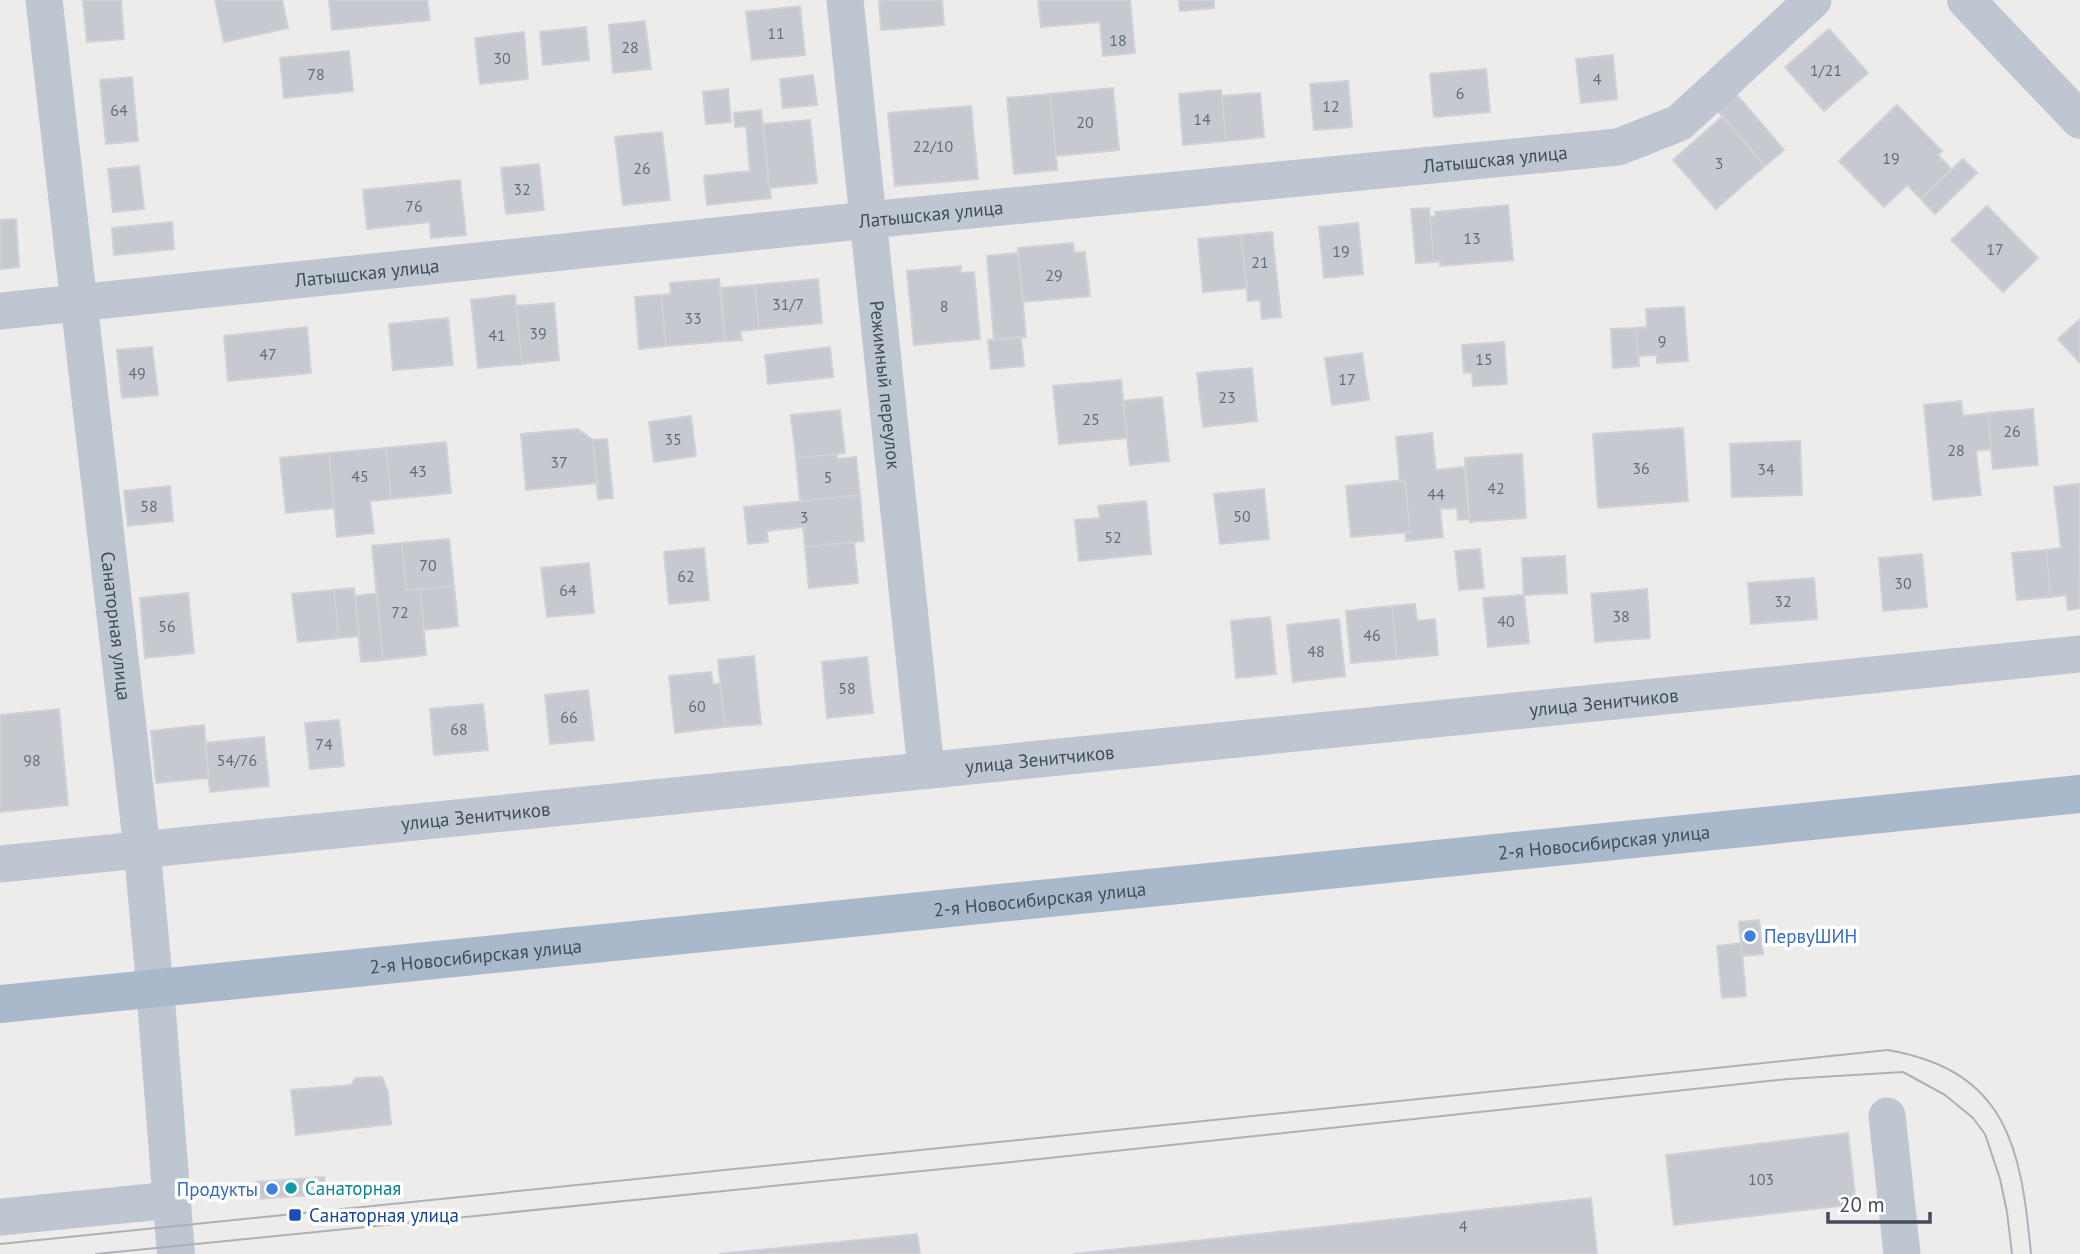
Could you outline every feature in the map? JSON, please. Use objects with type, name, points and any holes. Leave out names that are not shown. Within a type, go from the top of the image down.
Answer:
[{"type":"main road","name":"2-я Новосибирская улица","points":[[0,1004],[2080,794]]},
{"type":"street","name":"Санаторная улица","points":[[44,0],[142,849],[176,1254]]},
{"type":"street","name":"Режимный переулок","points":[[845,0],[926,769]]},
{"type":"street","name":"Латышская улица","points":[[0,311],[868,220],[1618,147],[1679,123],[1813,0]]},
{"type":"street","points":[[1966,0],[2080,120]]},
{"type":"street","name":"улица Зенитчиков","points":[[0,864],[2080,654]]},
{"type":"street","points":[[1887,1116],[1902,1254]]},
{"type":"street","points":[[0,1217],[172,1200]]},
{"type":"building","points":[[83,0],[121,0],[124,39],[87,42]]},
{"type":"building","points":[[215,0],[282,0],[288,28],[224,42]]},
{"type":"building","points":[[329,0],[427,0],[430,20],[332,30]]},
{"type":"building","points":[[879,0],[942,0],[944,25],[881,30]]},
{"type":"building","points":[[1038,0],[1130,0],[1135,53],[1103,56],[1100,22],[1041,27]]},
{"type":"building","points":[[1179,0],[1214,0],[1214,8],[1180,11]]},
{"type":"building","points":[[800,6],[805,55],[752,60],[746,12]]},
{"type":"building","points":[[645,21],[651,69],[613,73],[609,25]]},
{"type":"building","points":[[586,27],[589,60],[543,65],[540,32]]},
{"type":"building","points":[[1829,29],[1868,73],[1824,111],[1785,67]]},
{"type":"building","points":[[524,32],[528,79],[480,84],[475,38]]},
{"type":"building","points":[[349,51],[353,91],[284,98],[280,58]]},
{"type":"building","points":[[1613,55],[1617,99],[1581,103],[1576,59]]},
{"type":"building","points":[[1486,69],[1490,112],[1434,117],[1430,74]]},
{"type":"building","points":[[813,75],[817,105],[783,108],[780,79]]},
{"type":"building","points":[[132,77],[138,141],[106,144],[100,80]]},
{"type":"building","points":[[1348,81],[1352,127],[1314,130],[1310,84]]},
{"type":"building","points":[[1113,88],[1119,150],[1056,156],[1050,94]]},
{"type":"building","points":[[728,89],[731,122],[706,124],[703,92]]},
{"type":"building","points":[[1221,90],[1226,141],[1183,145],[1179,94]]},
{"type":"building","points":[[1260,93],[1264,137],[1226,141],[1222,96]]},
{"type":"building","points":[[1050,94],[1057,170],[1014,174],[1007,98]]},
{"type":"building","points":[[1736,94],[1784,150],[1765,166],[1717,110]]},
{"type":"building","points":[[1897,105],[1942,151],[1938,155],[1951,169],[1921,199],[1907,185],[1884,207],[1839,161]]},
{"type":"building","points":[[971,106],[978,179],[895,186],[888,113]]},
{"type":"building","points":[[761,110],[771,198],[707,205],[704,176],[750,171],[746,126],[735,127],[734,113]]},
{"type":"building","points":[[1723,116],[1765,166],[1716,209],[1673,160]]},
{"type":"building","points":[[810,120],[817,183],[769,188],[763,124]]},
{"type":"building","points":[[662,132],[670,200],[623,205],[615,137]]},
{"type":"building","points":[[1963,159],[1977,173],[1935,214],[1921,199]]},
{"type":"building","points":[[539,164],[544,210],[506,214],[501,168]]},
{"type":"building","points":[[139,166],[144,209],[113,212],[108,169]]},
{"type":"building","points":[[460,180],[466,235],[431,238],[430,222],[367,229],[363,190]]},
{"type":"building","points":[[1508,205],[1513,260],[1440,266],[1440,261],[1434,262],[1430,217],[1436,216],[1435,212]]},
{"type":"building","points":[[1987,206],[2038,258],[2003,292],[1951,240]]},
{"type":"building","points":[[1429,208],[1434,262],[1416,263],[1411,209]]},
{"type":"building","points":[[16,219],[19,267],[0,269],[0,220]]},
{"type":"building","points":[[172,222],[174,249],[114,255],[112,228]]},
{"type":"building","points":[[1358,223],[1363,274],[1324,278],[1319,227]]},
{"type":"building","points":[[1272,232],[1281,317],[1262,319],[1260,300],[1248,301],[1241,235]]},
{"type":"building","points":[[1241,235],[1247,288],[1203,292],[1198,239]]},
{"type":"building","points":[[1073,243],[1074,253],[1085,252],[1090,296],[1023,302],[1018,248]]},
{"type":"building","points":[[1018,253],[1026,337],[994,340],[987,256]]},
{"type":"building","points":[[961,266],[961,273],[974,272],[980,339],[914,345],[907,271]]},
{"type":"building","points":[[719,279],[725,341],[666,346],[661,295],[671,294],[670,283]]},
{"type":"building","points":[[818,279],[822,323],[759,329],[755,285]]},
{"type":"building","points":[[755,285],[759,329],[740,331],[742,340],[725,341],[721,288]]},
{"type":"building","points":[[515,295],[522,364],[478,368],[471,300]]},
{"type":"building","points":[[661,295],[666,346],[639,349],[635,297]]},
{"type":"building","points":[[554,303],[559,360],[522,364],[516,306]]},
{"type":"building","points":[[1684,307],[1688,361],[1657,363],[1657,355],[1638,356],[1636,328],[1647,327],[1646,309]]},
{"type":"building","points":[[448,318],[453,365],[393,370],[389,324]]},
{"type":"building","points":[[2080,319],[2080,363],[2058,339]]},
{"type":"building","points":[[307,327],[311,373],[228,381],[224,336]]},
{"type":"building","points":[[1636,328],[1639,366],[1613,368],[1611,329]]},
{"type":"building","points":[[1021,337],[1024,366],[991,369],[988,340]]},
{"type":"building","points":[[1504,342],[1507,384],[1473,386],[1472,372],[1464,373],[1462,345]]},
{"type":"building","points":[[152,347],[158,395],[122,398],[117,350]]},
{"type":"building","points":[[830,347],[833,377],[768,384],[765,355]]},
{"type":"building","points":[[1362,353],[1369,400],[1332,405],[1325,358]]},
{"type":"building","points":[[1252,368],[1257,421],[1203,427],[1197,373]]},
{"type":"building","points":[[1121,380],[1127,438],[1059,444],[1053,386]]},
{"type":"building","points":[[1162,397],[1169,461],[1130,465],[1123,401]]},
{"type":"building","points":[[1961,401],[1963,416],[1988,413],[1991,449],[1976,451],[1981,495],[1933,500],[1924,405]]},
{"type":"building","points":[[2033,409],[2038,465],[1993,469],[1988,413]]},
{"type":"building","points":[[840,410],[845,453],[796,458],[791,415]]},
{"type":"building","points":[[691,416],[696,456],[654,462],[649,422]]},
{"type":"building","points":[[1683,428],[1688,501],[1598,508],[1593,434]]},
{"type":"building","points":[[578,429],[593,440],[597,483],[526,490],[521,434]]},
{"type":"building","points":[[1432,433],[1436,470],[1464,467],[1469,519],[1458,520],[1457,508],[1440,509],[1443,537],[1406,541],[1405,532],[1410,532],[1405,480],[1400,481],[1396,437]]},
{"type":"building","points":[[607,439],[613,498],[598,499],[593,440]]},
{"type":"building","points":[[1800,441],[1802,495],[1732,497],[1730,444]]},
{"type":"building","points":[[446,442],[451,493],[391,499],[386,448]]},
{"type":"building","points":[[386,448],[391,499],[370,501],[374,533],[337,537],[329,453]]},
{"type":"building","points":[[329,453],[334,508],[286,513],[280,458]]},
{"type":"building","points":[[837,454],[837,459],[856,457],[860,495],[800,501],[796,458]]},
{"type":"building","points":[[1522,454],[1526,518],[1470,522],[1465,458]]},
{"type":"building","points":[[1405,480],[1410,532],[1351,537],[1346,486]]},
{"type":"building","points":[[2079,484],[2080,608],[2068,610],[2066,595],[2051,597],[2046,550],[2061,548],[2054,487]]},
{"type":"building","points":[[170,486],[173,521],[128,526],[124,491]]},
{"type":"building","points":[[1264,489],[1269,539],[1220,544],[1214,494]]},
{"type":"building","points":[[860,495],[864,541],[805,547],[803,527],[767,531],[768,542],[748,544],[744,507]]},
{"type":"building","points":[[1146,501],[1151,554],[1079,561],[1075,520],[1100,518],[1098,506]]},
{"type":"building","points":[[449,539],[454,586],[406,590],[402,543]]},
{"type":"building","points":[[854,542],[858,583],[809,588],[805,547]]},
{"type":"building","points":[[402,543],[406,590],[420,589],[426,655],[383,660],[372,546]]},
{"type":"building","points":[[704,548],[709,600],[669,604],[664,552]]},
{"type":"building","points":[[1480,549],[1484,588],[1459,590],[1455,551]]},
{"type":"building","points":[[2046,550],[2051,597],[2017,600],[2012,553]]},
{"type":"building","points":[[1922,554],[1927,607],[1883,611],[1879,558]]},
{"type":"building","points":[[1565,556],[1567,593],[1524,595],[1522,558]]},
{"type":"building","points":[[589,563],[594,613],[547,617],[541,568]]},
{"type":"building","points":[[1814,578],[1817,619],[1751,624],[1748,583]]},
{"type":"building","points":[[454,586],[458,626],[424,630],[420,589]]},
{"type":"building","points":[[354,588],[359,636],[339,638],[334,590]]},
{"type":"building","points":[[1647,589],[1650,638],[1595,642],[1591,594]]},
{"type":"building","points":[[334,590],[339,638],[298,642],[292,594]]},
{"type":"building","points":[[188,593],[194,653],[145,658],[140,598]]},
{"type":"building","points":[[377,593],[383,660],[361,662],[355,596]]},
{"type":"building","points":[[1524,595],[1529,643],[1488,647],[1483,598]]},
{"type":"building","points":[[1415,604],[1417,621],[1435,619],[1438,655],[1397,659],[1392,606]]},
{"type":"building","points":[[1392,606],[1397,659],[1351,663],[1346,611]]},
{"type":"building","points":[[1270,617],[1276,674],[1236,678],[1231,621]]},
{"type":"building","points":[[1339,619],[1345,676],[1293,682],[1287,625]]},
{"type":"building","points":[[754,656],[761,724],[725,727],[718,660]]},
{"type":"building","points":[[867,657],[873,713],[827,718],[822,662]]},
{"type":"building","points":[[711,672],[713,684],[720,684],[725,727],[675,733],[669,676]]},
{"type":"building","points":[[588,690],[594,740],[550,744],[545,695]]},
{"type":"building","points":[[483,704],[488,750],[434,755],[430,709]]},
{"type":"building","points":[[59,709],[68,805],[0,812],[0,715]]},
{"type":"building","points":[[339,720],[344,766],[310,769],[305,723]]},
{"type":"building","points":[[204,725],[209,778],[156,783],[151,731]]},
{"type":"building","points":[[264,737],[269,786],[210,792],[205,743]]},
{"type":"building","points":[[1759,920],[1763,954],[1742,956],[1739,922]]},
{"type":"building","points":[[1741,943],[1746,996],[1722,998],[1717,946]]},
{"type":"building","points":[[382,1077],[388,1092],[391,1124],[296,1135],[291,1090],[352,1085],[355,1078]]},
{"type":"building","points":[[1848,1133],[1856,1204],[1674,1225],[1666,1155]]},
{"type":"building","name":"Санаторная","points":[[324,1177],[325,1194],[257,1199],[256,1182]]},
{"type":"building","points":[[1591,1198],[1597,1254],[1073,1254]]},
{"type":"building","points":[[917,1234],[920,1254],[719,1254]]},
{"type":"tram line","points":[[0,1244],[1888,1050],[1928,1060],[1960,1076],[1983,1096],[2001,1120],[2013,1148],[2021,1180],[2031,1254]]},
{"type":"tram line","points":[[96,1254],[1012,1162],[1788,1079],[1903,1072],[1945,1095],[1973,1118],[1985,1134],[2000,1179],[2012,1254]]},
{"type":"place","name":"ПервуШИН","points":[[1750,936]]},
{"type":"place","name":"Санаторная","points":[[291,1188]]},
{"type":"place","name":"Продукты","points":[[272,1189]]},
{"type":"place","name":"Санаторная улица","points":[[295,1215]]}]
